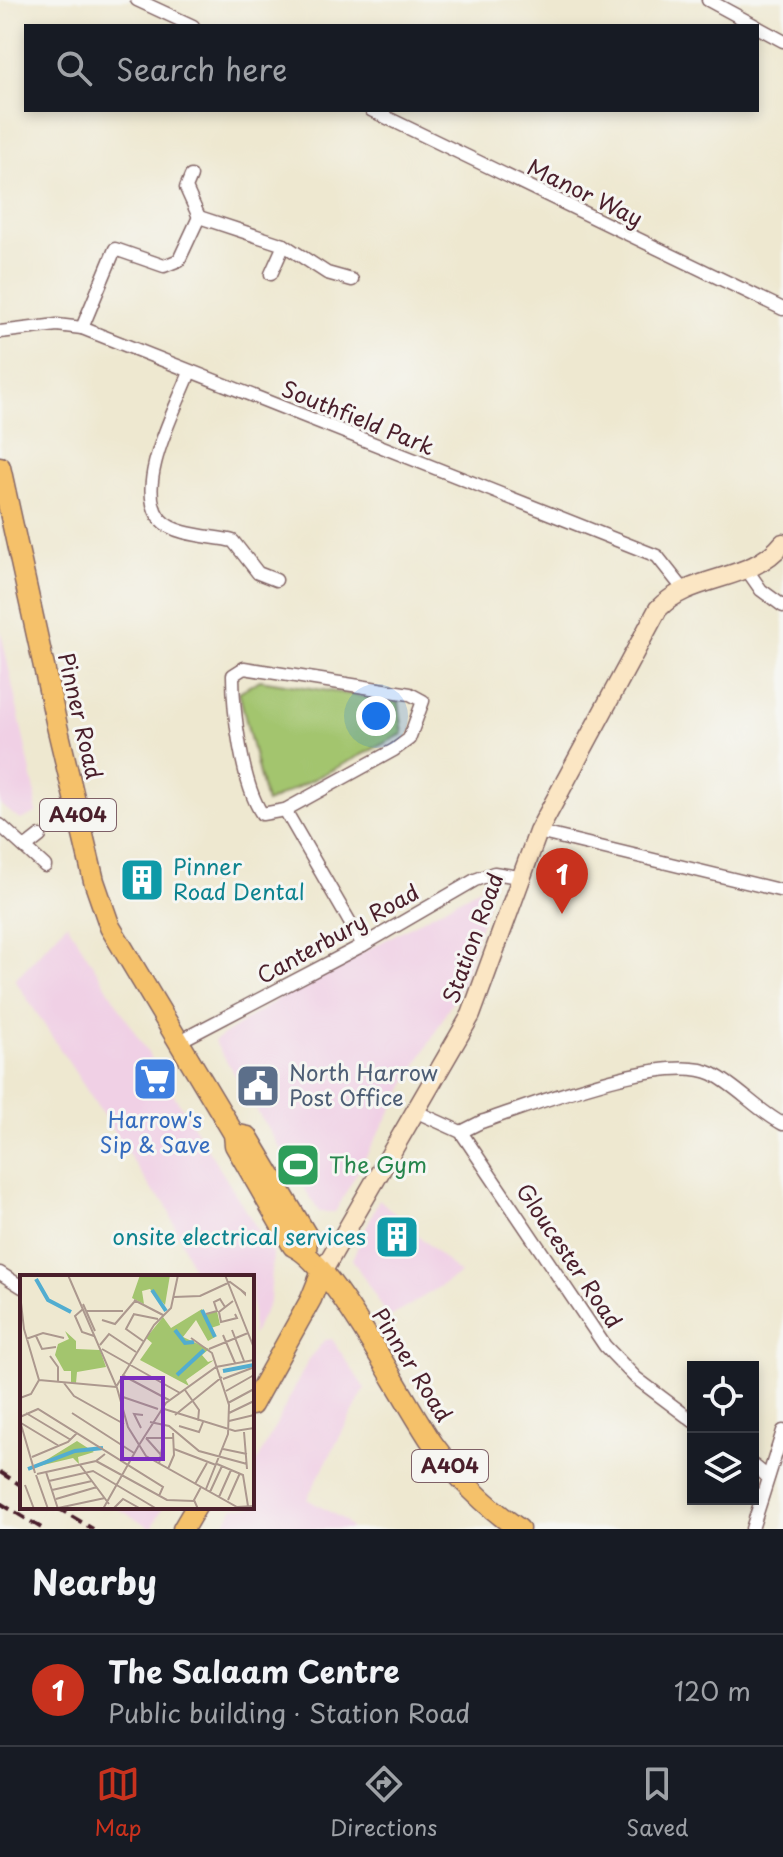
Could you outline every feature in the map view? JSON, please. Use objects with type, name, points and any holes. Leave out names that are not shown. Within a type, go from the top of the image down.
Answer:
[{"type":"main road","name":"Pinner Road","points":[[0,467],[94,881],[110,927],[234,1134],[235,1145],[293,1246],[306,1252],[355,1317],[432,1442],[460,1479],[519,1529]]},
{"type":"main road","name":"Station Road","points":[[254,1401],[311,1299],[321,1274]]},
{"type":"main road","points":[[183,1529],[195,1509]]},
{"type":"street","points":[[137,0],[189,24]]},
{"type":"street","points":[[708,0],[752,24]]},
{"type":"street","points":[[759,28],[783,41]]},
{"type":"street","name":"Manor Way","points":[[375,112],[783,309]]},
{"type":"street","points":[[191,176],[186,188],[199,217],[284,245],[327,273],[352,280]]},
{"type":"street","points":[[82,328],[115,249],[164,266],[179,260],[199,217]]},
{"type":"street","points":[[271,274],[284,245]]},
{"type":"street","name":"Southfield Park","points":[[0,332],[57,325],[82,328],[657,556],[684,590]]},
{"type":"street","points":[[190,372],[151,472],[154,503],[161,521],[178,530],[233,541],[258,573],[276,580]]},
{"type":"street","name":"Station Road","points":[[321,1274],[480,998],[519,877],[538,832],[658,609],[669,597],[684,590],[747,570],[775,553],[783,543]]},
{"type":"street","points":[[747,570],[761,590],[783,606]]},
{"type":"street","points":[[244,668],[410,694],[423,701],[409,739],[285,810],[262,814],[252,799],[233,675],[244,668]]},
{"type":"street","points":[[285,810],[363,945]]},
{"type":"street","points":[[0,825],[45,866]]},
{"type":"street","points":[[538,832],[783,891]]},
{"type":"street","points":[[26,847],[40,836]]},
{"type":"street","name":"Canterbury Road","points":[[178,1042],[363,945],[475,880],[494,873],[519,877]]},
{"type":"street","points":[[417,1112],[461,1132],[481,1122],[624,1076],[688,1068],[712,1073],[783,1124]]},
{"type":"street","name":"Gloucester Road","points":[[461,1132],[605,1346],[636,1378],[687,1416]]},
{"type":"street","points":[[0,1273],[20,1286]]},
{"type":"street","points":[[752,1529],[783,1431]]},
{"type":"street","points":[[759,1470],[768,1477]]},
{"type":"shaded area","points":[[0,627],[36,796],[36,813],[20,820],[0,804]]},
{"type":"shaded area","points":[[483,886],[488,902],[462,984],[335,1212],[319,1212],[214,1041],[278,999]]},
{"type":"shaded area","points":[[67,923],[273,1254],[270,1301],[254,1332],[254,1275],[195,1275],[165,1202],[153,1192],[15,980]]},
{"type":"shaded area","points":[[379,1199],[460,1274],[389,1318],[352,1259]]},
{"type":"shaded area","points":[[332,1339],[365,1389],[307,1499],[344,1520],[351,1529],[221,1529],[233,1509],[254,1509],[254,1468],[310,1357],[325,1340]]},
{"type":"shaded area","points":[[119,1509],[162,1509],[152,1528]]},
{"type":"green space","points":[[260,680],[399,702],[403,734],[266,803],[239,692]]},
{"type":"railway","points":[[0,1472],[20,1485]]},
{"type":"railway","points":[[0,1503],[43,1529]]},
{"type":"railway","points":[[59,1509],[93,1529]]},
{"type":"place","name":"Pinner Road Dental","points":[[142,880]]},
{"type":"place","name":"The Salaam Centre","points":[[562,914]]},
{"type":"place","name":"Harrow's Sip & Save","points":[[155,1079]]},
{"type":"place","name":"North Harrow Post Office","points":[[258,1086]]},
{"type":"place","name":"The Gym","points":[[298,1165]]},
{"type":"place","name":"onsite electrical services","points":[[397,1237]]}]
